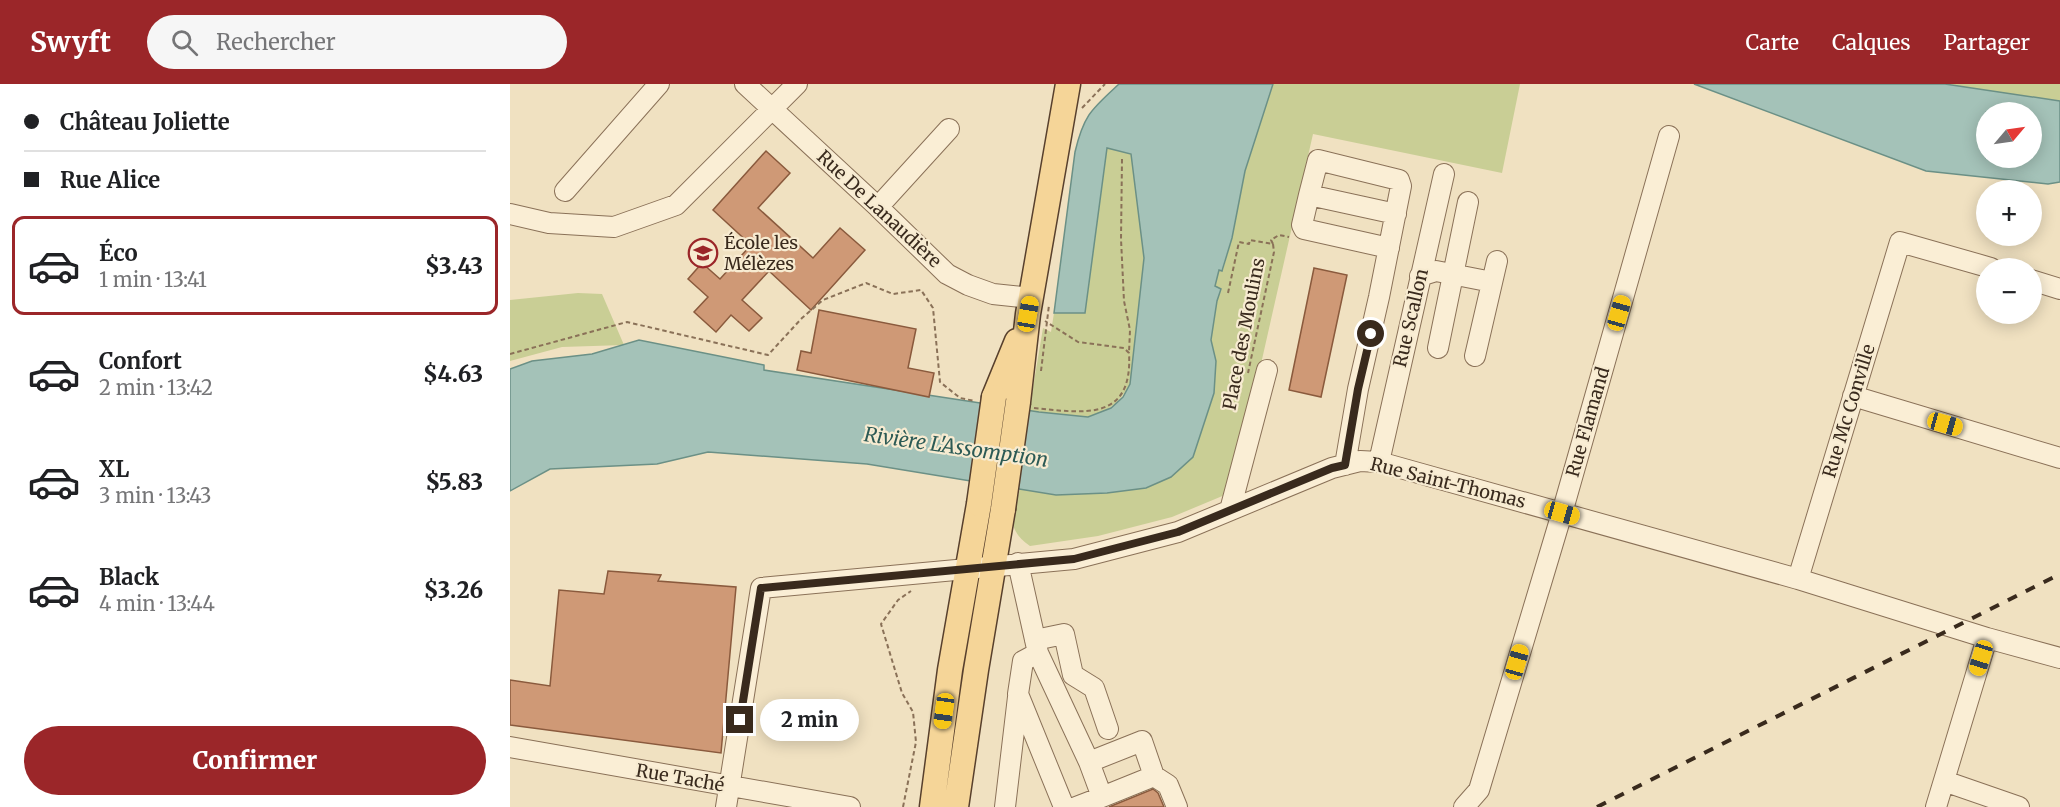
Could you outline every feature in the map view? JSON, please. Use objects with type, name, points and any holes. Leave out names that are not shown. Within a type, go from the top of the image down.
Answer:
[{"type":"main road","points":[[956,807],[1003,509],[1026,405],[1035,311],[1068,84]]},
{"type":"main road","points":[[932,807],[950,670],[979,504],[986,399],[1035,311]]},
{"type":"street","points":[[565,191],[659,84]]},
{"type":"street","name":"Rue De Lanaudière","points":[[745,84],[947,274],[1035,311]]},
{"type":"street","points":[[510,214],[549,223],[614,227],[676,205],[796,84]]},
{"type":"street","points":[[878,207],[949,129]]},
{"type":"street","name":"Rue Flamand","points":[[1464,807],[1479,790],[1562,513],[1669,136]]},
{"type":"street","points":[[1345,465],[1358,389],[1379,297],[1396,214],[1401,186],[1399,180],[1318,160],[1302,225],[1304,229],[1389,248]]},
{"type":"street","name":"Rue Scallon","points":[[1379,462],[1444,174]]},
{"type":"street","points":[[1309,195],[1396,214]]},
{"type":"street","points":[[1406,338],[1438,346],[1455,274],[1468,202]]},
{"type":"street","name":"Rue Mc Conville","points":[[1798,579],[1900,242],[1976,264]]},
{"type":"street","points":[[1475,356],[1497,261]]},
{"type":"street","points":[[1420,276],[1436,271],[1492,282]]},
{"type":"street","points":[[2042,283],[2060,289]]},
{"type":"street","points":[[1379,297],[1413,304]]},
{"type":"street","points":[[1230,510],[1268,369]]},
{"type":"street","points":[[1853,396],[2060,458]]},
{"type":"street","name":"Rue Saint-Thomas","points":[[729,787],[761,588],[1074,559],[1178,532],[1332,468],[1360,461],[1379,462],[1798,579],[1987,638],[2060,658]]},
{"type":"street","points":[[1018,563],[1037,646],[1089,762],[1102,797]]},
{"type":"street","points":[[1005,807],[1023,661],[1037,646],[1064,634],[1073,675],[1094,688],[1108,729]]},
{"type":"street","points":[[1936,807],[1987,638]]},
{"type":"street","points":[[1018,694],[1064,807]]},
{"type":"street","points":[[1089,762],[1142,741],[1154,776],[1168,785],[1177,807]]},
{"type":"street","name":"Rue Taché","points":[[510,747],[850,807]]},
{"type":"street","points":[[1076,807],[1154,776]]},
{"type":"street","points":[[1944,781],[2019,807]]},
{"type":"street","points":[[726,807],[729,787]]},
{"type":"path","points":[[1026,405],[1079,413],[1102,409],[1120,395],[1126,384],[1130,330],[1124,301],[1122,260],[1122,159]]},
{"type":"path","points":[[1273,244],[1271,240],[1279,235],[1293,238],[1296,227],[1304,229]]},
{"type":"path","name":"Place des Moulins","points":[[1228,293],[1239,242],[1249,244],[1250,240],[1273,244],[1274,252],[1248,377]]},
{"type":"path","points":[[510,354],[627,322],[768,355],[802,318],[823,300],[866,283],[893,294],[921,290],[933,308],[940,382],[960,398],[986,399]]},
{"type":"path","points":[[1035,311],[1078,342],[1124,348],[1129,353]]},
{"type":"path","points":[[903,807],[916,742],[913,712],[902,693],[881,624],[898,600],[914,590]]},
{"type":"green space","points":[[1273,84],[1520,84],[1502,173],[1313,134],[1232,492],[1172,517],[1098,536],[1030,546],[1014,527],[1013,514],[1020,489],[1056,495],[1193,457],[1214,393],[1216,361],[1211,340],[1221,289],[1215,286],[1219,270],[1223,270],[1232,238],[1245,171]]},
{"type":"green space","points":[[1945,84],[2060,84],[2060,101],[1948,85]]},
{"type":"green space","points":[[1107,148],[1131,153],[1144,258],[1130,384],[1113,405],[1088,417],[1029,411],[1043,328],[1051,332],[1054,313],[1085,313]]},
{"type":"green space","points":[[578,293],[602,294],[624,345],[562,347],[510,361],[510,300]]},
{"type":"water","name":"Rivière L'Assomption","points":[[1119,84],[1273,84],[1245,171],[1232,238],[1215,286],[1221,289],[1211,340],[1216,361],[1214,393],[1193,457],[1171,477],[1146,488],[1107,493],[1056,495],[867,464],[708,452],[657,464],[550,469],[510,491],[510,369],[532,361],[592,354],[639,340],[764,365],[764,370],[1039,412],[1088,417],[1111,408],[1123,397],[1130,384],[1144,258],[1131,154],[1107,148],[1085,313],[1054,313],[1078,139],[1090,113]]},
{"type":"water","points":[[1694,84],[1945,84],[2060,101],[2060,182],[2048,184],[2042,183],[2042,180],[2010,180],[1926,171]]},
{"type":"building","points":[[766,151],[790,173],[758,208],[813,258],[840,228],[865,250],[811,310],[769,271],[742,300],[762,318],[749,331],[731,315],[716,332],[694,312],[708,297],[688,279],[702,263],[720,279],[751,245],[713,210]]},
{"type":"building","points":[[1314,268],[1347,275],[1321,397],[1289,390]]},
{"type":"building","points":[[819,310],[916,329],[908,368],[934,373],[929,397],[797,370],[801,351],[811,353]]},
{"type":"building","points":[[608,571],[661,575],[658,581],[736,587],[721,753],[510,725],[510,680],[550,686],[559,590],[604,594]]},
{"type":"building","points":[[1153,789],[1158,793],[1164,807],[1109,807]]},
{"type":"railway","points":[[1597,807],[2060,574]]},
{"type":"place","name":"École les Mélèzes","points":[[703,253]]},
{"type":"route","points":[[740,720],[761,588],[1074,559],[1178,532],[1332,468],[1345,465],[1358,389],[1371,334]]}]
